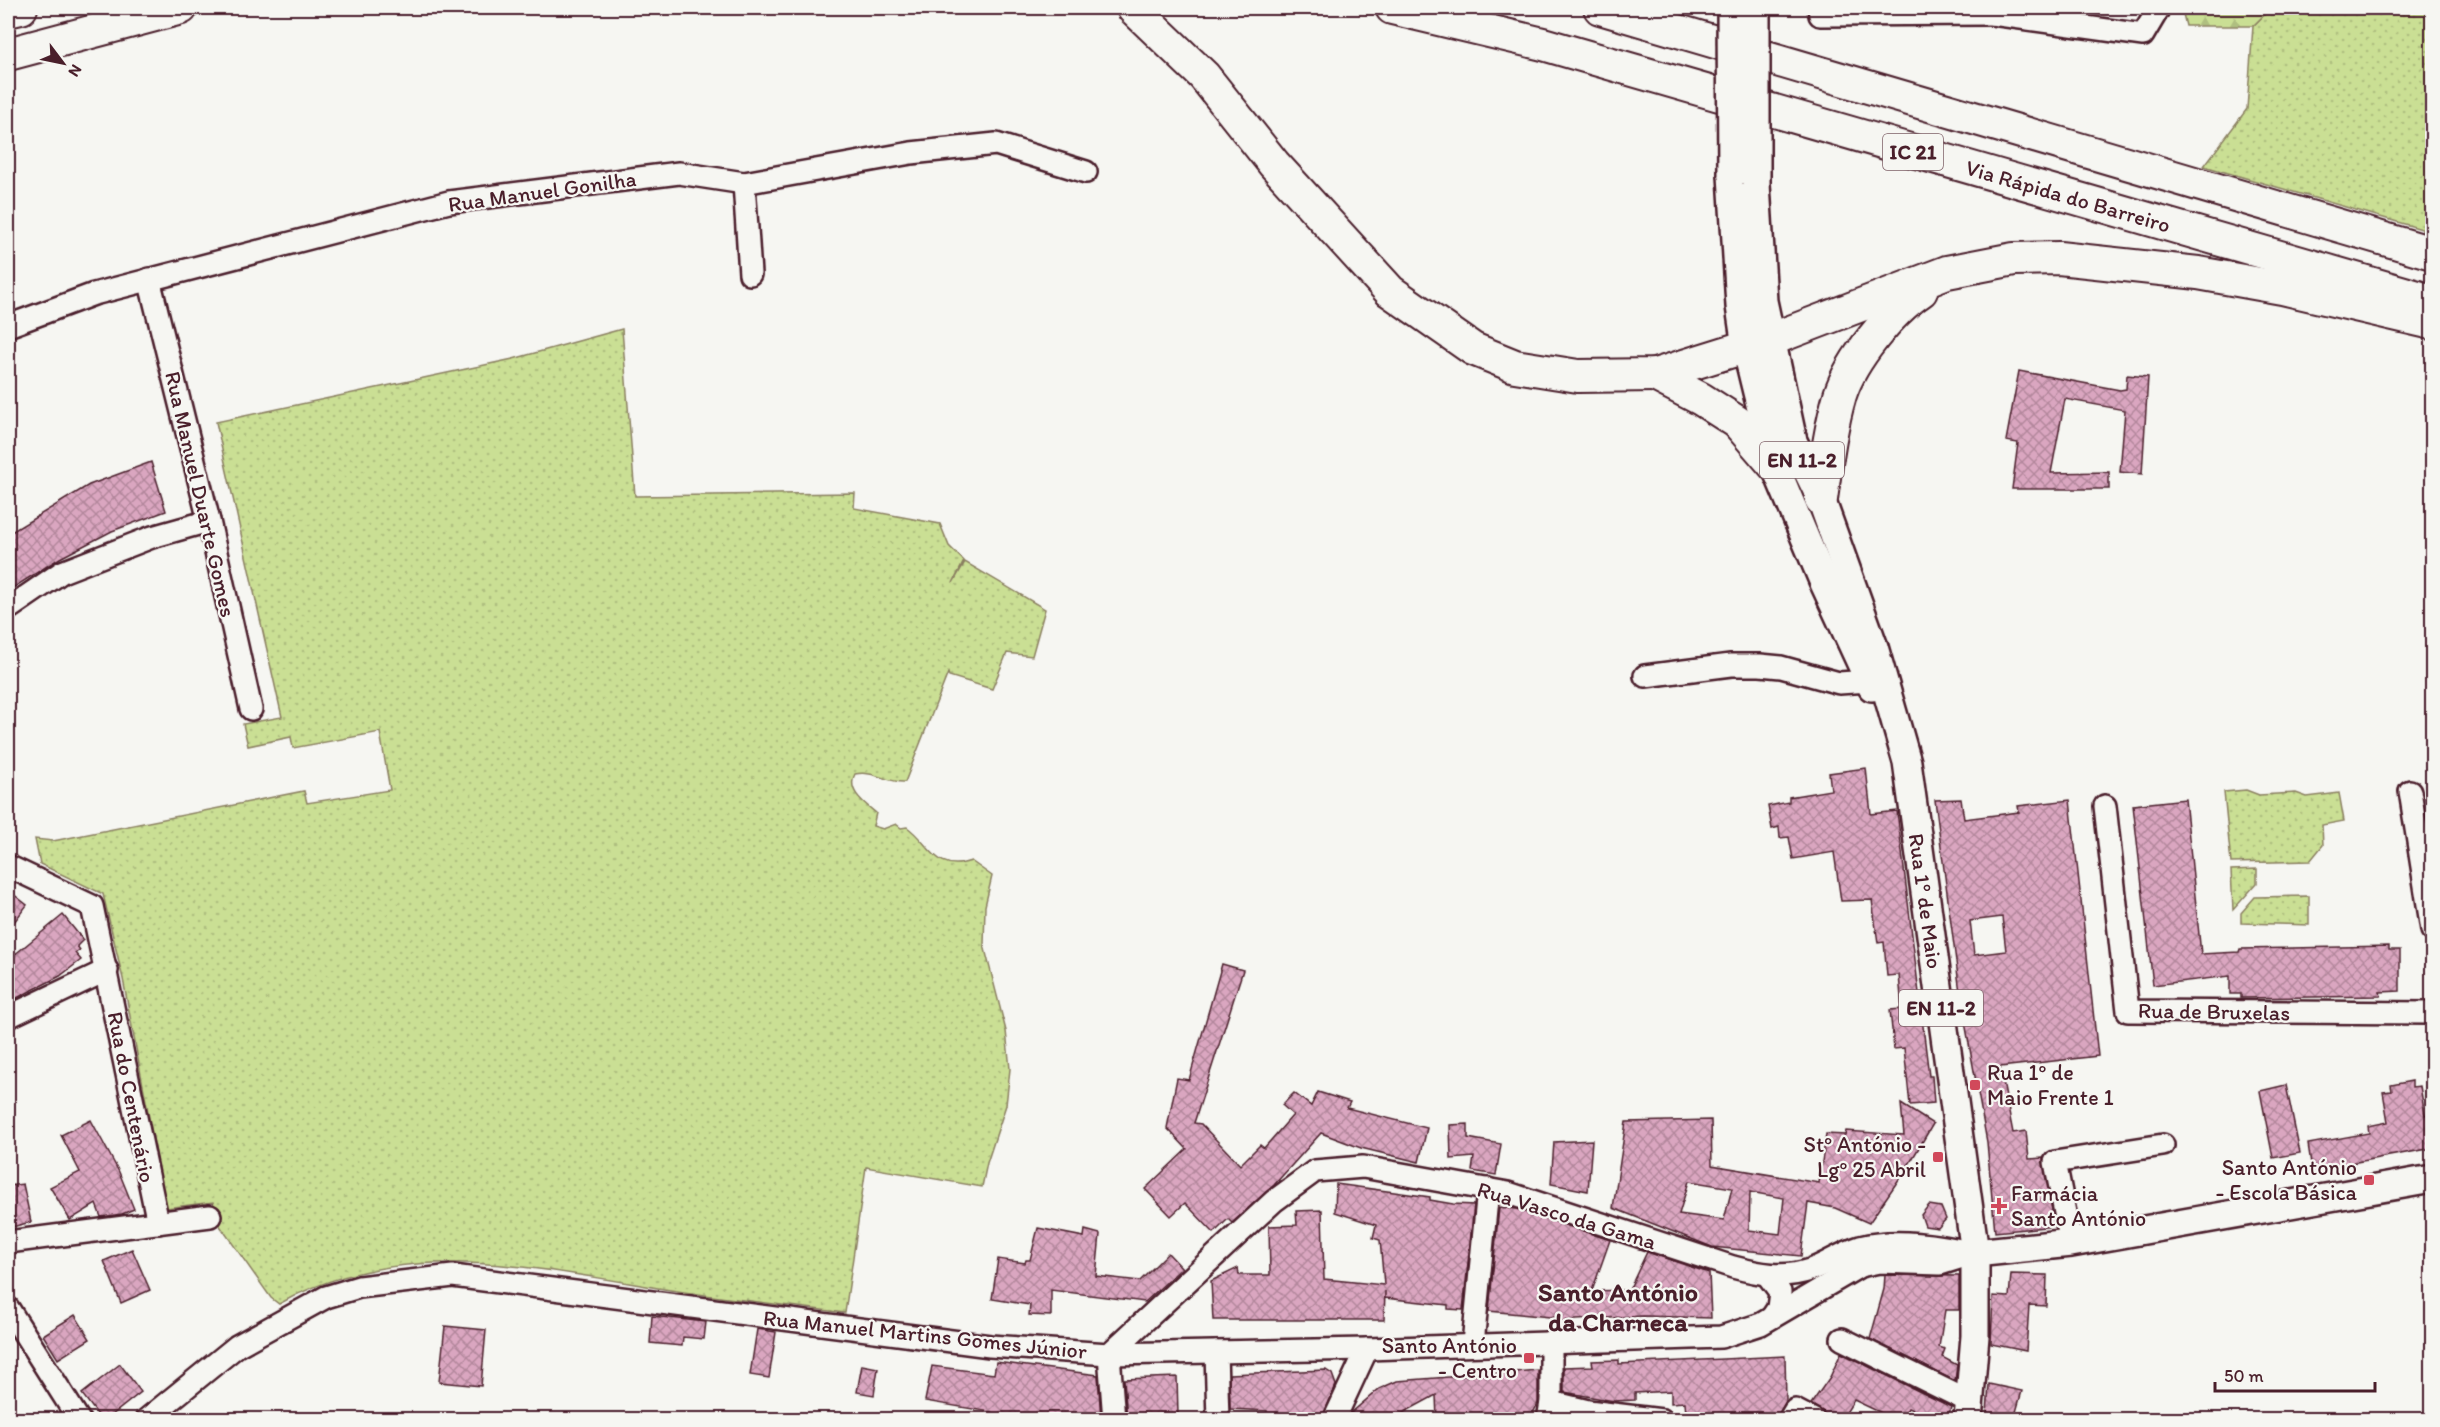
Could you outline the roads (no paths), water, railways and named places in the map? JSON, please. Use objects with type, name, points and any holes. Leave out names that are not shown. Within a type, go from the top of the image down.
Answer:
[{"type":"highway","points":[[8,11],[21,8]]},
{"type":"highway","points":[[8,54],[181,8]]},
{"type":"highway","points":[[1133,8],[1204,76],[1274,164],[1390,291],[1473,349],[1515,366],[1578,376],[1654,375],[1758,343],[1947,272],[2014,259],[2060,258],[2208,274],[2282,288],[2433,323]]},
{"type":"highway","name":"Via Rápida do Barreiro","points":[[1392,8],[1543,44],[2433,301]]},
{"type":"highway","name":"IC 21","points":[[1600,8],[2433,253]]},
{"type":"highway","points":[[1821,499],[1831,430],[1841,392],[1870,341],[1905,301],[1947,272]]},
{"type":"highway","points":[[1654,375],[1701,399],[1737,422],[1775,466]]},
{"type":"main road","name":"EN 11-2","points":[[1731,8],[1744,180]]},
{"type":"main road","name":"EN 11-2","points":[[1756,8],[1744,180],[1740,306],[1758,343],[1793,441],[1821,499],[1849,575],[1874,647],[1907,762]]},
{"type":"main road","name":"EN 11-2","points":[[1758,343],[1765,422],[1775,466],[1824,582],[1907,762]]},
{"type":"main road","name":"Rua 1º de Maio","points":[[1907,762],[1975,1253]]},
{"type":"main road","points":[[1975,1253],[2071,1243],[2433,1179]]},
{"type":"main road","name":"EN 11-2","points":[[1969,1411],[1976,1336],[1975,1253]]},
{"type":"street","points":[[1819,8],[1820,15],[1992,11],[2143,35],[2159,8]]},
{"type":"street","name":"Rua Manuel Gonilha","points":[[8,326],[94,294],[449,202],[678,173],[744,183],[911,153],[996,144],[1086,172]]},
{"type":"street","points":[[744,183],[750,274]]},
{"type":"street","name":"Rua Manuel Duarte Gomes","points":[[149,279],[209,521],[251,709]]},
{"type":"street","points":[[1765,422],[1831,564],[1849,575]]},
{"type":"street","points":[[8,609],[62,572],[152,537],[209,521]]},
{"type":"street","points":[[1645,676],[1731,665],[1760,665],[1781,667],[1839,683],[1869,681]]},
{"type":"street","points":[[2410,791],[2433,930]]},
{"type":"street","name":"Rua de Bruxelas","points":[[2105,807],[2128,1011],[2433,1013]]},
{"type":"street","name":"Rua do Centenário","points":[[8,866],[92,906],[158,1223]]},
{"type":"street","points":[[8,1017],[107,970]]},
{"type":"street","points":[[2071,1243],[2055,1162],[2163,1145]]},
{"type":"street","name":"Rua Vasco da Gama","points":[[1109,1354],[1274,1201],[1315,1171],[1363,1167],[1488,1189],[1538,1202],[1733,1268],[1768,1276]]},
{"type":"street","points":[[1473,1344],[1488,1189]]},
{"type":"street","points":[[8,1242],[210,1216]]},
{"type":"street","points":[[1773,1317],[1780,1300],[1780,1292],[1768,1276],[1810,1270],[1859,1248],[1879,1244],[1941,1245],[1975,1253]]},
{"type":"street","name":"Rua Manuel Martins Gomes Júnior","points":[[146,1419],[237,1346],[326,1296],[359,1287],[453,1276],[990,1346],[1109,1354],[1367,1349],[1551,1341],[1708,1338],[1734,1334],[1773,1317],[1860,1266],[1879,1262],[1940,1264],[1975,1253]]},
{"type":"street","points":[[8,1308],[79,1419]]},
{"type":"street","points":[[1842,1339],[1969,1411]]},
{"type":"street","points":[[1551,1341],[1550,1411],[1588,1411],[1662,1419]]},
{"type":"street","points":[[1334,1419],[1367,1349]]},
{"type":"street","points":[[1216,1352],[1218,1419]]},
{"type":"street","points":[[1109,1354],[1114,1419]]},
{"type":"place","name":"Rua 1º de Maio Frente 1","points":[[1975,1085]]},
{"type":"place","name":"Stº António - Lgº 25 Abril","points":[[1938,1157]]},
{"type":"place","name":"Santo António - Escola Básica","points":[[2369,1180]]},
{"type":"place","name":"Farmácia Santo António","points":[[1999,1206]]},
{"type":"place","name":"Santo António - Centro","points":[[1529,1358]]},
{"type":"district","name":"Santo António da Charneca","points":[[1618,1307]]}]
